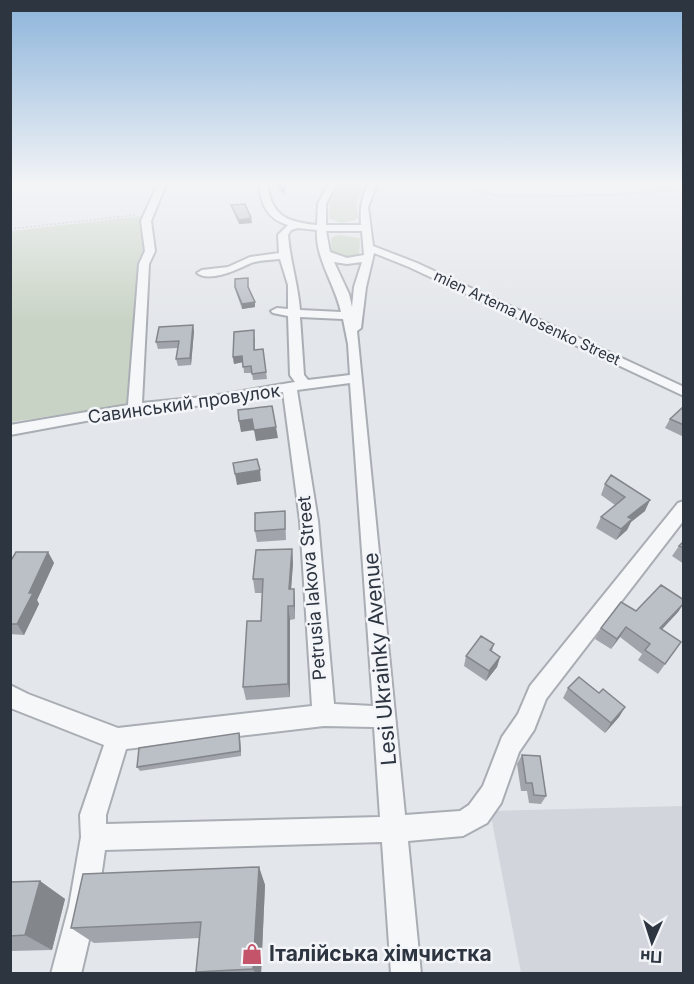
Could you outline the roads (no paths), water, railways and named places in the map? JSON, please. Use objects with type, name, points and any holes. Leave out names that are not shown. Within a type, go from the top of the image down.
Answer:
[{"type":"street","points":[[135,409],[144,264],[150,251],[147,230]]},
{"type":"street","name":"Petrusia Iakova Street","points":[[287,230],[283,235],[292,285],[297,375],[292,421],[308,517],[314,570],[324,715]]},
{"type":"street","name":"Lesi Ukrainky Avenue","points":[[321,230],[325,254],[341,288],[354,344],[396,829],[406,974]]},
{"type":"street","name":"Lesi Ukrainky Avenue","points":[[354,344],[358,295],[369,252],[366,230]]},
{"type":"street","points":[[325,254],[337,261],[360,261],[369,252]]},
{"type":"street","name":"mien Artema Nosenko Street","points":[[369,252],[413,265],[684,392]]},
{"type":"street","points":[[202,273],[230,270],[250,260],[285,255]]},
{"type":"street","points":[[277,310],[321,316],[348,315]]},
{"type":"street","name":"Савинський провулок","points":[[10,430],[135,409],[357,379]]},
{"type":"street","points":[[94,837],[396,829],[463,823],[478,814],[492,794],[510,745],[526,722],[538,693],[684,507]]},
{"type":"street","points":[[10,695],[21,702],[118,739],[324,715],[386,717]]},
{"type":"street","points":[[66,974],[83,906],[94,837],[93,815],[118,739]]},
{"type":"place","name":"Італійська хімчистка","points":[[252,954]]}]
